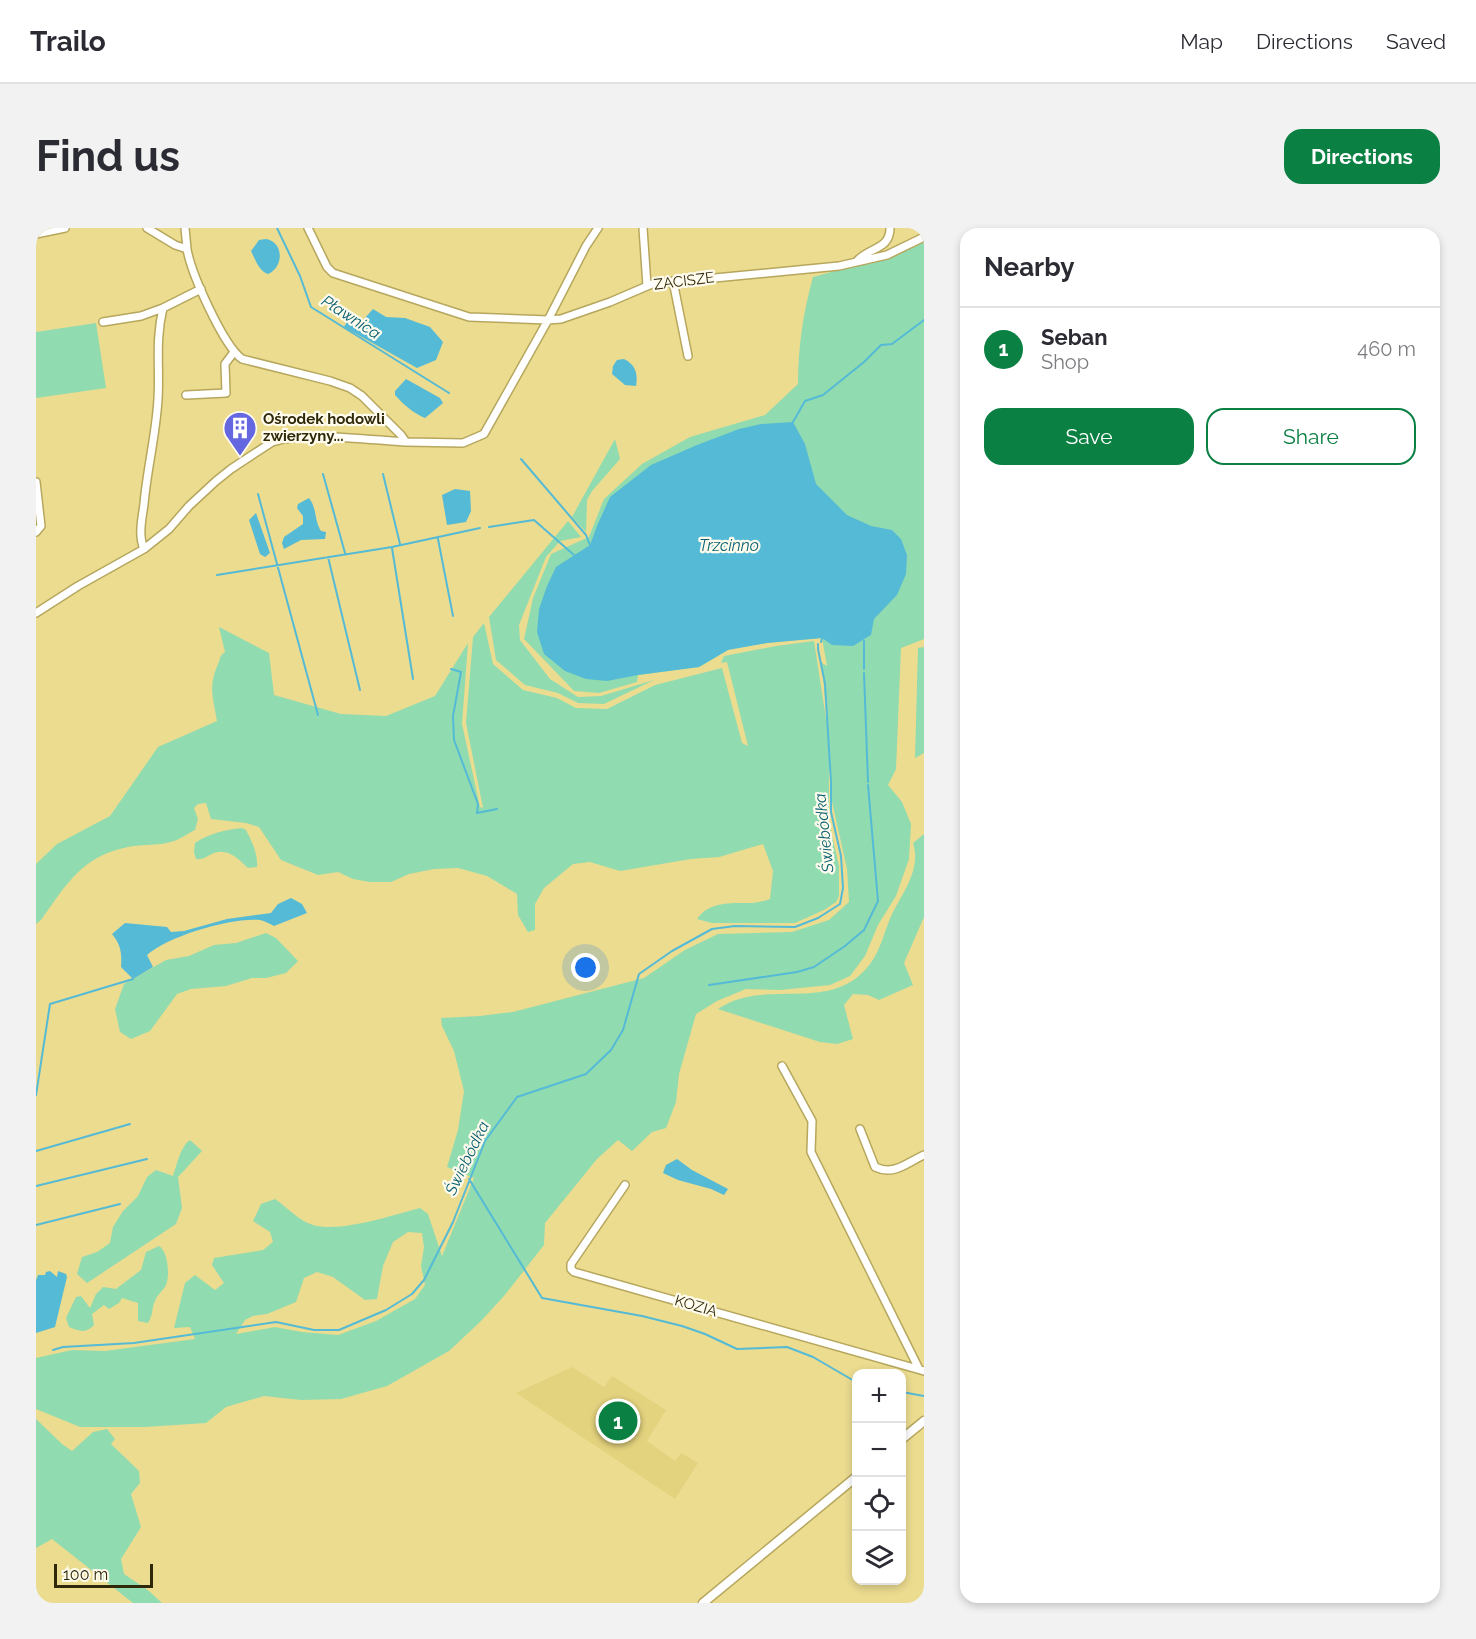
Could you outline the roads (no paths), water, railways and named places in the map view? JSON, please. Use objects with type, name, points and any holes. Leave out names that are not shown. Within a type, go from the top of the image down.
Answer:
[{"type":"street","points":[[36,234],[65,228]]},
{"type":"street","points":[[147,228],[175,245],[187,249]]},
{"type":"street","points":[[185,228],[187,249],[193,271],[222,333],[234,352],[249,363],[315,377],[350,388],[382,415],[406,442]]},
{"type":"street","name":"ZACISZE","points":[[308,228],[327,267],[333,273],[469,317],[548,320],[561,319],[647,286],[674,281],[839,266],[887,255],[924,237]]},
{"type":"street","points":[[36,613],[78,586],[144,549],[169,529],[212,484],[272,442],[313,438],[463,443],[484,434],[598,228]]},
{"type":"street","points":[[643,228],[647,286]]},
{"type":"street","points":[[857,261],[862,255],[885,245],[890,236],[890,228]]},
{"type":"street","points":[[674,281],[688,356]]},
{"type":"street","points":[[104,322],[163,308],[201,290]]},
{"type":"street","points":[[144,549],[141,531],[146,473],[152,453],[158,399],[158,329],[163,308]]},
{"type":"street","points":[[186,395],[226,393],[225,364],[234,352]]},
{"type":"street","points":[[36,482],[41,525],[36,532]]},
{"type":"street","name":"KOZIA","points":[[782,1066],[812,1121],[811,1152],[921,1370]]},
{"type":"street","points":[[860,1129],[875,1167],[884,1171],[892,1171],[924,1155]]},
{"type":"street","name":"KOZIA","points":[[625,1185],[571,1264],[574,1272],[921,1370]]},
{"type":"street","points":[[906,1436],[924,1421]]},
{"type":"street","points":[[703,1603],[852,1480]]},
{"type":"water","points":[[266,239],[276,245],[280,255],[277,266],[268,274],[260,268],[251,251],[259,240]]},
{"type":"water","points":[[373,309],[386,317],[405,318],[430,327],[443,342],[436,360],[417,368],[344,327],[348,320],[363,320]]},
{"type":"water","points":[[624,359],[635,370],[636,386],[625,385],[612,374],[617,360]]},
{"type":"water","points":[[406,379],[440,398],[443,403],[425,418],[416,414],[395,395],[395,391]]},
{"type":"water","name":"Trzcinno","points":[[793,422],[805,444],[816,484],[847,515],[871,526],[892,530],[901,539],[907,555],[906,574],[897,595],[874,619],[871,635],[853,646],[832,645],[822,638],[767,643],[728,650],[699,667],[607,681],[586,679],[565,671],[544,654],[537,632],[539,609],[547,586],[556,567],[590,545],[610,497],[651,465],[697,445],[739,429],[761,424]]},
{"type":"water","points":[[455,489],[470,491],[471,511],[466,522],[447,525],[442,495]]},
{"type":"water","points":[[309,498],[321,531],[326,532],[325,539],[301,540],[284,549],[282,543],[284,537],[303,524],[303,516],[297,508],[298,504]]},
{"type":"water","points":[[256,513],[270,553],[265,557],[260,554],[249,520]]},
{"type":"water","points":[[291,898],[302,904],[307,913],[274,926],[260,920],[248,920],[217,925],[185,935],[147,955],[153,967],[133,979],[121,967],[120,949],[112,934],[125,923],[167,927],[171,932],[184,931],[227,919],[271,913],[278,904]]},
{"type":"water","points":[[677,1159],[692,1170],[728,1189],[724,1195],[663,1173],[666,1165]]},
{"type":"water","points":[[50,1271],[57,1277],[58,1271],[66,1274],[67,1277],[55,1327],[36,1333],[36,1280],[38,1275],[45,1275]]},
{"type":"waterway","name":"Pławnica","points":[[277,228],[300,276],[311,307],[449,393]]},
{"type":"waterway","points":[[793,422],[805,401],[823,395],[881,345],[892,344],[924,320]]},
{"type":"waterway","name":"Pławnica","points":[[521,459],[586,535],[590,545]]},
{"type":"waterway","points":[[323,474],[345,553]]},
{"type":"waterway","points":[[383,474],[400,544]]},
{"type":"waterway","points":[[258,494],[318,715]]},
{"type":"waterway","points":[[489,527],[534,520],[574,555]]},
{"type":"waterway","points":[[217,575],[392,547],[480,528]]},
{"type":"waterway","points":[[438,539],[453,616]]},
{"type":"waterway","points":[[392,548],[413,679]]},
{"type":"waterway","points":[[328,557],[360,690]]},
{"type":"waterway","name":"Świebódka","points":[[821,642],[822,638]]},
{"type":"waterway","points":[[864,641],[864,669]]},
{"type":"waterway","name":"Świebódka","points":[[818,644],[825,684],[831,782]]},
{"type":"waterway","points":[[451,669],[461,672],[453,716],[454,740],[478,804],[477,813],[497,809]]},
{"type":"waterway","points":[[864,673],[868,782]]},
{"type":"waterway","name":"Świebódka","points":[[53,1350],[63,1347],[134,1343],[276,1322],[314,1330],[339,1330],[386,1310],[412,1294],[424,1280],[453,1222],[485,1141],[517,1097],[586,1074],[611,1050],[623,1030],[639,974],[672,951],[712,929],[735,926],[795,927],[818,918],[840,904],[843,888],[841,856],[831,812],[831,783]]},
{"type":"waterway","points":[[709,985],[797,972],[814,967],[864,930],[878,901],[868,785]]},
{"type":"waterway","points":[[36,1095],[50,1004],[133,979]]},
{"type":"waterway","points":[[36,1151],[130,1124]]},
{"type":"waterway","points":[[36,1186],[147,1159]]},
{"type":"waterway","points":[[469,1179],[542,1298],[642,1316],[682,1326],[737,1349],[787,1347],[813,1357],[852,1380]]},
{"type":"waterway","points":[[36,1225],[120,1204]]},
{"type":"waterway","points":[[906,1393],[924,1396]]},
{"type":"place","name":"Ośrodek hodowli zwierzyny...","points":[[240,457]]},
{"type":"place","name":"Seban","points":[[618,1421]]}]
